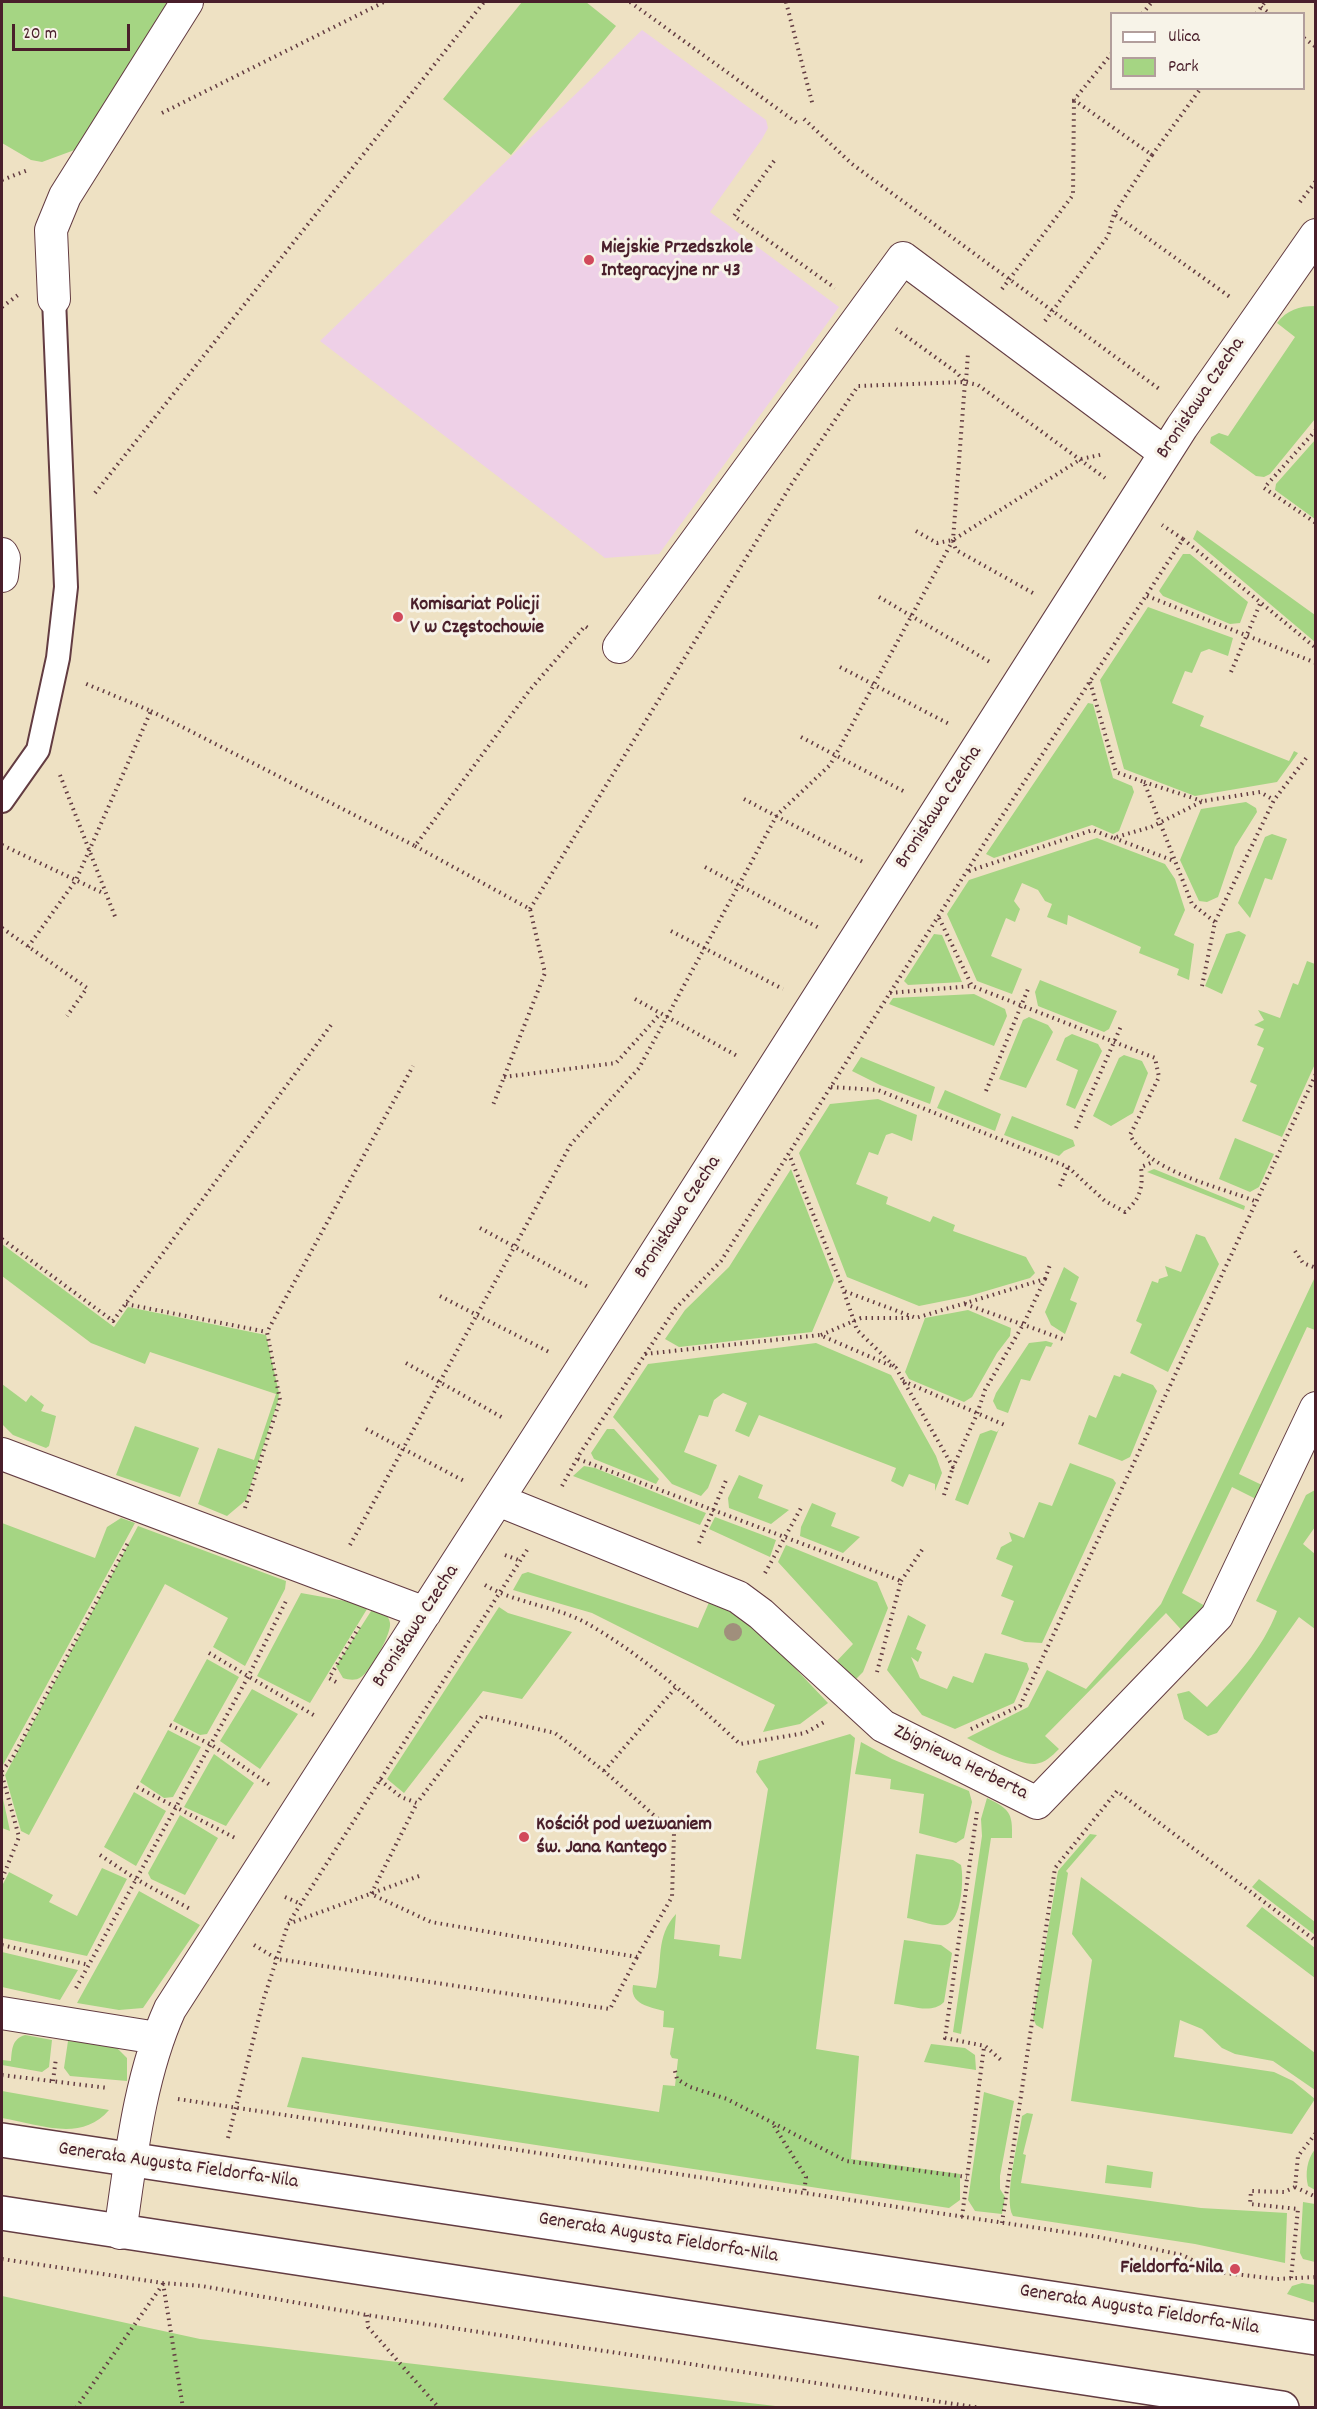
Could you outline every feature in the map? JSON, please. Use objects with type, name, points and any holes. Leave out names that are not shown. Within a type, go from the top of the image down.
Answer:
[{"type":"street","points":[[2,801],[38,750],[55,671],[66,587],[51,230],[65,196],[187,2]]},
{"type":"street","name":"Bronisława Czecha","points":[[120,2233],[131,2161],[157,2038],[170,2009],[538,1438],[1165,453],[1316,236]]},
{"type":"street","points":[[619,647],[903,258],[1165,453]]},
{"type":"street","points":[[2,554],[4,558],[2,576]]},
{"type":"street","name":"Zbigniewa Herberta","points":[[498,1500],[738,1597],[761,1614],[883,1726],[1037,1803],[1217,1616],[1316,1408]]},
{"type":"street","points":[[2,1454],[425,1613]]},
{"type":"street","points":[[2,2013],[157,2038]]},
{"type":"street","name":"Generała Augusta Fieldorfa-Nila","points":[[2,2140],[1316,2338]]},
{"type":"street","points":[[2,2213],[120,2233],[1282,2408]]},
{"type":"path","points":[[160,114],[384,2]]},
{"type":"path","points":[[63,533],[484,2]]},
{"type":"path","points":[[630,2],[800,125]]},
{"type":"path","points":[[786,2],[813,106]]},
{"type":"path","points":[[1257,12],[1265,2]]},
{"type":"path","points":[[1261,7],[1267,12]]},
{"type":"path","points":[[1065,612],[956,550],[953,540],[965,382],[969,344],[986,320],[1009,278],[1073,195],[1074,100],[1110,55]]},
{"type":"path","points":[[1025,349],[1108,236],[1114,214],[1152,155],[1200,90]]},
{"type":"path","points":[[1074,100],[1152,155]]},
{"type":"path","points":[[804,119],[852,164],[1162,391]]},
{"type":"path","points":[[774,161],[734,216],[956,372],[965,382]]},
{"type":"path","points":[[2,180],[28,170]]},
{"type":"path","points":[[1114,214],[1258,317]]},
{"type":"path","points":[[493,1105],[546,973],[530,909],[791,485],[858,386],[965,382],[978,385],[1124,492],[1132,505],[1183,540],[1316,648]]},
{"type":"path","points":[[1316,430],[1264,488],[1316,523]]},
{"type":"path","points":[[332,1578],[571,1144],[639,1068],[777,815],[830,765],[953,540]]},
{"type":"path","points":[[227,2143],[276,1959],[288,1924],[500,1594],[578,1459],[645,1354],[675,1309],[721,1261],[967,872],[1183,540]]},
{"type":"path","points":[[1147,596],[1245,637],[1316,663]]},
{"type":"path","points":[[879,597],[1022,681]]},
{"type":"path","points":[[1231,672],[1260,604]]},
{"type":"path","points":[[415,846],[529,691],[585,626],[619,647]]},
{"type":"path","points":[[840,667],[983,742]]},
{"type":"path","points":[[55,671],[151,711],[415,846],[530,909]]},
{"type":"path","points":[[1090,682],[1116,772],[1203,801]]},
{"type":"path","points":[[28,947],[76,880],[151,711]]},
{"type":"path","points":[[42,729],[116,919]]},
{"type":"path","points":[[801,738],[900,788],[938,812]]},
{"type":"path","points":[[1202,986],[1215,922],[1274,800],[1307,757]]},
{"type":"path","points":[[1144,782],[1192,904],[1215,922]]},
{"type":"path","points":[[1113,838],[1161,823],[1203,801],[1260,792],[1274,800]]},
{"type":"path","points":[[744,799],[895,879]]},
{"type":"path","points":[[967,872],[1093,830],[1174,861]]},
{"type":"path","points":[[2,845],[106,894]]},
{"type":"path","points":[[705,867],[852,946]]},
{"type":"path","points":[[939,917],[972,986]]},
{"type":"path","points":[[2,929],[87,988],[67,1016]]},
{"type":"path","points":[[671,931],[814,1005]]},
{"type":"path","points":[[890,993],[972,986],[1155,1058],[1159,1077],[1131,1135],[1136,1146],[1153,1162],[1255,1201]]},
{"type":"path","points":[[986,1091],[1028,989]]},
{"type":"path","points":[[635,999],[770,1074]]},
{"type":"path","points":[[504,1077],[616,1063],[660,1014]]},
{"type":"path","points":[[1076,1128],[1122,1024]]},
{"type":"path","points":[[2,1239],[113,1321],[331,1025]]},
{"type":"path","points":[[232,1540],[248,1501],[280,1400],[267,1332],[412,1066]]},
{"type":"path","points":[[966,1732],[1020,1706],[1316,1074]]},
{"type":"path","points":[[831,1087],[878,1090],[1068,1167],[1105,1201],[1125,1212],[1134,1204],[1143,1187],[1141,1167],[1153,1162]]},
{"type":"path","points":[[789,1154],[857,1330],[896,1368],[952,1467]]},
{"type":"path","points":[[1060,1186],[1068,1167]]},
{"type":"path","points":[[480,1228],[622,1306]]},
{"type":"path","points":[[1295,1251],[1303,1263],[1316,1268]]},
{"type":"path","points":[[944,1496],[952,1467],[977,1414],[985,1390],[1024,1323],[1051,1262]]},
{"type":"path","points":[[645,1354],[820,1335],[861,1318],[916,1318],[1045,1279]]},
{"type":"path","points":[[844,1292],[916,1318]]},
{"type":"path","points":[[440,1296],[582,1368]]},
{"type":"path","points":[[126,1304],[267,1332]]},
{"type":"path","points":[[964,1304],[1024,1323],[1063,1339]]},
{"type":"path","points":[[820,1335],[896,1368]]},
{"type":"path","points":[[406,1363],[538,1438]]},
{"type":"path","points":[[903,1381],[1007,1426]]},
{"type":"path","points":[[366,1429],[404,1447],[498,1500]]},
{"type":"path","points":[[578,1459],[901,1581]]},
{"type":"path","points":[[705,1527],[727,1478]]},
{"type":"path","points":[[2,1879],[19,1837],[2,1773],[13,1757],[147,1507]]},
{"type":"path","points":[[773,1559],[801,1508]]},
{"type":"path","points":[[884,1680],[877,1672],[901,1581],[924,1547]]},
{"type":"path","points":[[53,2081],[62,2022],[69,2001],[249,1675],[303,1567]]},
{"type":"path","points":[[455,1567],[500,1594],[586,1623],[677,1686],[740,1743],[805,1733],[858,1703]]},
{"type":"path","points":[[209,1653],[347,1736]]},
{"type":"path","points":[[604,1771],[677,1686]]},
{"type":"path","points":[[100,1855],[136,1879],[276,1959],[610,2009],[672,1897],[674,1833],[604,1771],[555,1733],[482,1716],[417,1803],[371,1894]]},
{"type":"path","points":[[171,1725],[210,1744],[301,1806]]},
{"type":"path","points":[[380,1780],[401,1797],[417,1803]]},
{"type":"path","points":[[137,1787],[269,1856]]},
{"type":"path","points":[[1002,2223],[1055,1868],[1117,1791],[1316,1941]]},
{"type":"path","points":[[974,1828],[945,2038],[985,2046],[1002,2060]]},
{"type":"path","points":[[288,1924],[419,1876]]},
{"type":"path","points":[[371,1894],[431,1922],[638,1957]]},
{"type":"path","points":[[2,1945],[89,1965]]},
{"type":"path","points":[[962,2217],[985,2046]]},
{"type":"path","points":[[675,2071],[677,2079],[690,2087],[727,2098],[774,2125],[807,2139],[846,2161],[967,2177]]},
{"type":"path","points":[[2,2075],[111,2088]]},
{"type":"path","points":[[176,2098],[235,2109],[1098,2237],[1182,2255],[1217,2272],[1277,2279],[1316,2277]]},
{"type":"path","points":[[774,2125],[806,2177],[804,2194]]},
{"type":"path","points":[[1295,2187],[1298,2156],[1316,2133]]},
{"type":"path","points":[[1291,2278],[1298,2210],[1250,2204],[1251,2191],[1284,2192],[1295,2187],[1316,2197]]},
{"type":"path","points":[[2,2259],[164,2283],[202,2286],[368,2315],[981,2408]]},
{"type":"path","points":[[76,2408],[164,2283]]},
{"type":"path","points":[[164,2283],[183,2408]]},
{"type":"path","points":[[368,2315],[368,2327],[440,2408]]},
{"type":"shaded area","name":"Miejskie Przedszkole Integracyjne nr 43","points":[[642,30],[766,120],[768,128],[762,139],[710,212],[839,307],[659,554],[605,558],[320,341]]},
{"type":"green space","points":[[2,2],[172,2],[80,148],[42,162],[31,160],[2,143]]},
{"type":"green space","points":[[522,2],[586,2],[616,26],[511,155],[443,99]]},
{"type":"green space","points":[[1315,306],[1315,419],[1270,474],[1264,477],[1256,476],[1210,443],[1211,437],[1219,433],[1228,436],[1295,337],[1277,323],[1294,310]]},
{"type":"green space","points":[[1315,440],[1315,519],[1275,490],[1276,484]]},
{"type":"green space","points":[[1197,530],[1315,615],[1315,642],[1193,539]]},
{"type":"green space","points":[[1183,554],[1190,554],[1248,602],[1240,623],[1230,624],[1163,596],[1159,591]]},
{"type":"green space","points":[[1148,607],[1233,638],[1228,656],[1209,649],[1201,652],[1192,673],[1185,671],[1172,703],[1204,716],[1200,726],[1289,761],[1294,751],[1298,753],[1277,782],[1195,796],[1124,769],[1100,680]]},
{"type":"green space","points":[[1088,703],[1093,704],[1113,778],[1132,786],[1134,792],[1119,831],[1113,834],[1092,825],[994,858],[986,854]]},
{"type":"green space","points":[[1246,802],[1256,808],[1257,812],[1235,847],[1218,897],[1207,902],[1199,901],[1180,860],[1201,809]]},
{"type":"green space","points":[[1272,834],[1287,839],[1272,880],[1265,878],[1250,918],[1238,903],[1265,837]]},
{"type":"green space","points":[[1097,838],[1165,864],[1175,879],[1185,910],[1174,935],[1194,944],[1189,980],[1177,975],[1179,969],[1139,953],[1141,947],[1068,915],[1067,925],[1047,917],[1052,904],[1045,901],[1038,890],[1022,883],[1014,901],[1020,909],[1015,922],[1006,918],[991,956],[1022,969],[1012,994],[977,981],[947,914],[969,880]]},
{"type":"green space","points":[[1239,931],[1246,935],[1222,994],[1205,986],[1226,934]]},
{"type":"green space","points":[[934,934],[942,935],[962,982],[908,985],[904,981]]},
{"type":"green space","points":[[1307,961],[1315,964],[1315,1064],[1282,1137],[1242,1121],[1257,1085],[1250,1082],[1264,1048],[1257,1045],[1264,1029],[1254,1025],[1264,1020],[1258,1010],[1280,1018],[1293,983],[1298,985]]},
{"type":"green space","points":[[1040,980],[1117,1011],[1109,1029],[1104,1032],[1038,1006],[1035,992]]},
{"type":"green space","points":[[974,994],[1005,1009],[1007,1016],[994,1046],[889,1004],[893,998]]},
{"type":"green space","points":[[1029,1017],[1048,1025],[1053,1032],[1026,1088],[999,1079],[1023,1020]]},
{"type":"green space","points":[[1072,1034],[1098,1044],[1102,1051],[1075,1109],[1066,1105],[1078,1070],[1056,1060],[1065,1038]]},
{"type":"green space","points":[[1124,1055],[1142,1061],[1148,1073],[1133,1113],[1111,1126],[1093,1116],[1119,1058]]},
{"type":"green space","points":[[861,1057],[935,1087],[930,1104],[880,1085],[852,1071]]},
{"type":"green space","points":[[945,1090],[1001,1114],[995,1131],[937,1108]]},
{"type":"green space","points":[[878,1099],[917,1115],[912,1141],[892,1133],[886,1135],[878,1155],[869,1152],[856,1184],[888,1197],[886,1204],[930,1222],[933,1216],[955,1225],[953,1231],[1026,1257],[1035,1273],[1030,1278],[969,1296],[919,1306],[847,1277],[799,1153],[830,1104]]},
{"type":"green space","points":[[1012,1116],[1073,1140],[1075,1146],[1059,1156],[1004,1135]]},
{"type":"green space","points":[[1235,1138],[1274,1154],[1259,1187],[1250,1192],[1219,1179]]},
{"type":"green space","points":[[791,1169],[834,1280],[812,1332],[679,1347],[665,1339],[685,1310],[729,1267]]},
{"type":"green space","points":[[1154,1169],[1245,1206],[1244,1210],[1147,1172]]},
{"type":"green space","points":[[1196,1234],[1205,1237],[1219,1264],[1168,1372],[1130,1353],[1142,1324],[1136,1321],[1152,1281],[1158,1283],[1159,1279],[1168,1276],[1165,1266],[1181,1272]]},
{"type":"green space","points":[[2,1244],[114,1327],[128,1307],[266,1335],[279,1393],[246,1500],[227,1516],[198,1504],[218,1448],[254,1460],[276,1394],[150,1352],[145,1364],[91,1343],[2,1276]]},
{"type":"green space","points":[[1064,1267],[1079,1277],[1070,1300],[1077,1303],[1065,1334],[1051,1325],[1045,1312]]},
{"type":"green space","points":[[1315,1277],[1315,1330],[1307,1327],[1239,1474],[1264,1486],[1258,1500],[1232,1487],[1182,1593],[1207,1607],[1186,1635],[1166,1613],[1045,1736],[1059,1749],[1042,1762],[1035,1764],[1020,1761],[967,1738],[1028,1707],[1047,1670],[1086,1689],[1161,1604]]},
{"type":"green space","points":[[968,1310],[1011,1328],[1010,1336],[997,1353],[972,1397],[964,1402],[909,1379],[905,1372],[925,1318]]},
{"type":"green space","points":[[1046,1341],[1053,1343],[1051,1347],[1046,1346],[1030,1381],[1021,1379],[1008,1413],[997,1409],[993,1401],[996,1393],[1029,1343]]},
{"type":"green space","points":[[816,1343],[891,1375],[936,1456],[942,1473],[935,1491],[935,1484],[909,1474],[903,1487],[891,1481],[896,1468],[759,1415],[749,1437],[735,1431],[747,1403],[723,1393],[714,1400],[708,1417],[699,1415],[684,1452],[717,1465],[708,1488],[701,1496],[672,1484],[613,1417],[648,1364]]},
{"type":"green space","points":[[1122,1373],[1153,1385],[1157,1391],[1130,1457],[1122,1461],[1078,1444],[1089,1415],[1096,1418],[1114,1375],[1120,1377]]},
{"type":"green space","points":[[2,1384],[26,1402],[31,1395],[44,1405],[41,1411],[56,1416],[49,1446],[46,1448],[13,1435],[2,1424]]},
{"type":"green space","points":[[135,1426],[199,1448],[180,1497],[116,1475]]},
{"type":"green space","points":[[607,1429],[614,1429],[659,1479],[656,1484],[594,1459],[591,1453]]},
{"type":"green space","points":[[999,1429],[968,1505],[955,1500],[980,1434],[991,1430],[997,1432]]},
{"type":"green space","points":[[1070,1463],[1113,1479],[1116,1483],[1042,1643],[1025,1642],[1001,1634],[1014,1601],[1001,1596],[1013,1566],[996,1559],[1001,1547],[1012,1541],[1009,1532],[1024,1538],[1039,1502],[1052,1506]]},
{"type":"green space","points":[[584,1466],[595,1468],[706,1513],[700,1525],[573,1476]]},
{"type":"green space","points":[[739,1475],[763,1485],[758,1498],[789,1510],[771,1524],[729,1508],[728,1498]]},
{"type":"green space","points":[[1315,1490],[1315,1527],[1303,1544],[1315,1554],[1315,1629],[1299,1617],[1217,1733],[1208,1736],[1184,1719],[1177,1694],[1189,1691],[1207,1707],[1256,1651],[1277,1611],[1256,1601],[1306,1495]]},
{"type":"green space","points":[[812,1503],[836,1513],[831,1526],[860,1537],[843,1553],[800,1536],[801,1527]]},
{"type":"green space","points":[[715,1517],[776,1540],[770,1557],[709,1529]]},
{"type":"green space","points":[[121,1518],[135,1523],[3,1765],[2,1523],[95,1558],[107,1527]]},
{"type":"green space","points":[[138,1526],[286,1581],[285,1589],[245,1666],[213,1647],[228,1618],[165,1584],[29,1835],[21,1831],[5,1775]]},
{"type":"green space","points":[[786,1545],[877,1582],[888,1608],[863,1672],[856,1679],[848,1679],[834,1664],[853,1644],[778,1562]]},
{"type":"green space","points":[[528,1572],[698,1628],[710,1600],[757,1628],[828,1703],[800,1724],[763,1732],[775,1705],[592,1613],[513,1590],[522,1574]]},
{"type":"green space","points":[[301,1593],[362,1604],[367,1609],[310,1703],[257,1676]]},
{"type":"green space","points":[[499,1607],[508,1613],[572,1632],[522,1699],[483,1691],[404,1793],[387,1779]]},
{"type":"green space","points":[[373,1608],[384,1613],[390,1623],[384,1643],[365,1674],[352,1680],[343,1678],[336,1666]]},
{"type":"green space","points":[[908,1615],[926,1625],[916,1649],[922,1652],[918,1662],[911,1657],[920,1678],[947,1689],[953,1676],[973,1683],[985,1653],[1027,1663],[1029,1669],[1014,1703],[955,1729],[922,1715],[887,1670]]},
{"type":"green space","points":[[207,1659],[239,1677],[207,1734],[200,1735],[173,1721]]},
{"type":"green space","points":[[252,1689],[298,1714],[260,1769],[220,1741]]},
{"type":"green space","points":[[168,1730],[201,1747],[173,1797],[164,1798],[140,1782]]},
{"type":"green space","points":[[850,1734],[855,1738],[816,2049],[859,2056],[851,2159],[960,2174],[960,2200],[949,2208],[287,2107],[302,2057],[659,2112],[663,2085],[675,2086],[678,2059],[672,2058],[670,2054],[674,2028],[663,2027],[664,2011],[637,2001],[634,1997],[633,1985],[656,1988],[662,1940],[669,1923],[676,1914],[674,1939],[720,1945],[719,1956],[741,1959],[768,1789],[756,1772],[759,1761]]},
{"type":"green space","points":[[861,1742],[892,1759],[969,1791],[972,1802],[964,1838],[956,1843],[919,1833],[924,1794],[890,1789],[891,1779],[855,1774]]},
{"type":"green space","points":[[214,1754],[254,1783],[226,1826],[184,1807]]},
{"type":"green space","points":[[134,1792],[166,1811],[136,1866],[104,1847]]},
{"type":"green space","points":[[2,1794],[10,1831],[2,1828]]},
{"type":"green space","points":[[987,1798],[1008,1812],[1012,1822],[1012,1838],[991,1838],[961,2034],[953,2032],[982,1836],[981,1819]]},
{"type":"green space","points":[[180,1815],[218,1838],[185,1895],[151,1879],[148,1873]]},
{"type":"green space","points":[[1090,1834],[1097,1835],[1066,1871],[1068,1873],[1043,2029],[1036,2025],[1033,2018],[1058,1871]]},
{"type":"green space","points":[[916,1854],[953,1860],[961,1865],[962,1889],[958,1908],[951,1922],[945,1925],[907,1918]]},
{"type":"green space","points":[[102,1868],[127,1879],[87,1956],[2,1938],[2,1886],[9,1872],[53,1895],[49,1902],[77,1916]]},
{"type":"green space","points":[[1081,1877],[1315,2053],[1315,2090],[1273,2061],[1235,2054],[1222,2048],[1202,2029],[1180,2020],[1174,2057],[1274,2072],[1293,2081],[1315,2099],[1292,2134],[1071,2101],[1092,1960],[1072,1934]]},
{"type":"green space","points":[[1259,1879],[1315,1922],[1315,1935],[1252,1887]]},
{"type":"green space","points":[[139,1891],[200,1925],[143,2008],[119,2010],[77,2003]]},
{"type":"green space","points":[[1262,1907],[1315,1948],[1315,1978],[1246,1926]]},
{"type":"green space","points":[[904,1940],[941,1945],[952,1953],[944,2002],[939,2006],[927,2009],[894,2004]]},
{"type":"green space","points":[[2,1952],[78,1970],[60,2000],[2,1987]]},
{"type":"green space","points":[[25,2035],[52,2040],[49,2067],[42,2072],[2,2065],[2,2060],[11,2061],[15,2042]]},
{"type":"green space","points":[[68,2041],[109,2045],[117,2048],[127,2058],[127,2081],[70,2076],[64,2068]]},
{"type":"green space","points":[[931,2044],[965,2048],[975,2055],[976,2070],[924,2062]]},
{"type":"green space","points":[[2,2091],[109,2110],[98,2120],[86,2126],[73,2129],[45,2127],[2,2118]]},
{"type":"green space","points":[[984,2092],[1014,2101],[1000,2176],[1000,2189],[1005,2197],[1002,2214],[975,2211],[968,2200]]},
{"type":"green space","points":[[1027,2113],[1033,2114],[1023,2154],[1026,2155],[1021,2183],[1201,2208],[1287,2213],[1285,2263],[1195,2244],[1013,2216],[1010,2197],[1013,2168],[1022,2116]]},
{"type":"green space","points":[[1315,2149],[1315,2190],[1308,2186],[1307,2167]]},
{"type":"green space","points":[[1107,2165],[1153,2172],[1151,2188],[1105,2183]]},
{"type":"green space","points":[[1303,2202],[1315,2204],[1315,2262],[1303,2259],[1300,2253]]},
{"type":"green space","points":[[1302,2283],[1315,2285],[1315,2303],[1287,2294],[1292,2286]]},
{"type":"green space","points":[[2,2296],[200,2339],[784,2407],[2,2407]]},
{"type":"place","name":"Miejskie Przedszkole Integracyjne nr 43","points":[[589,260]]},
{"type":"place","name":"Komisariat Policji V w Częstochowie","points":[[398,617]]},
{"type":"place","name":"Kościół pod wezwaniem św. Jana Kantego","points":[[524,1837]]},
{"type":"place","name":"Fieldorfa-Nila","points":[[1235,2269]]}]
